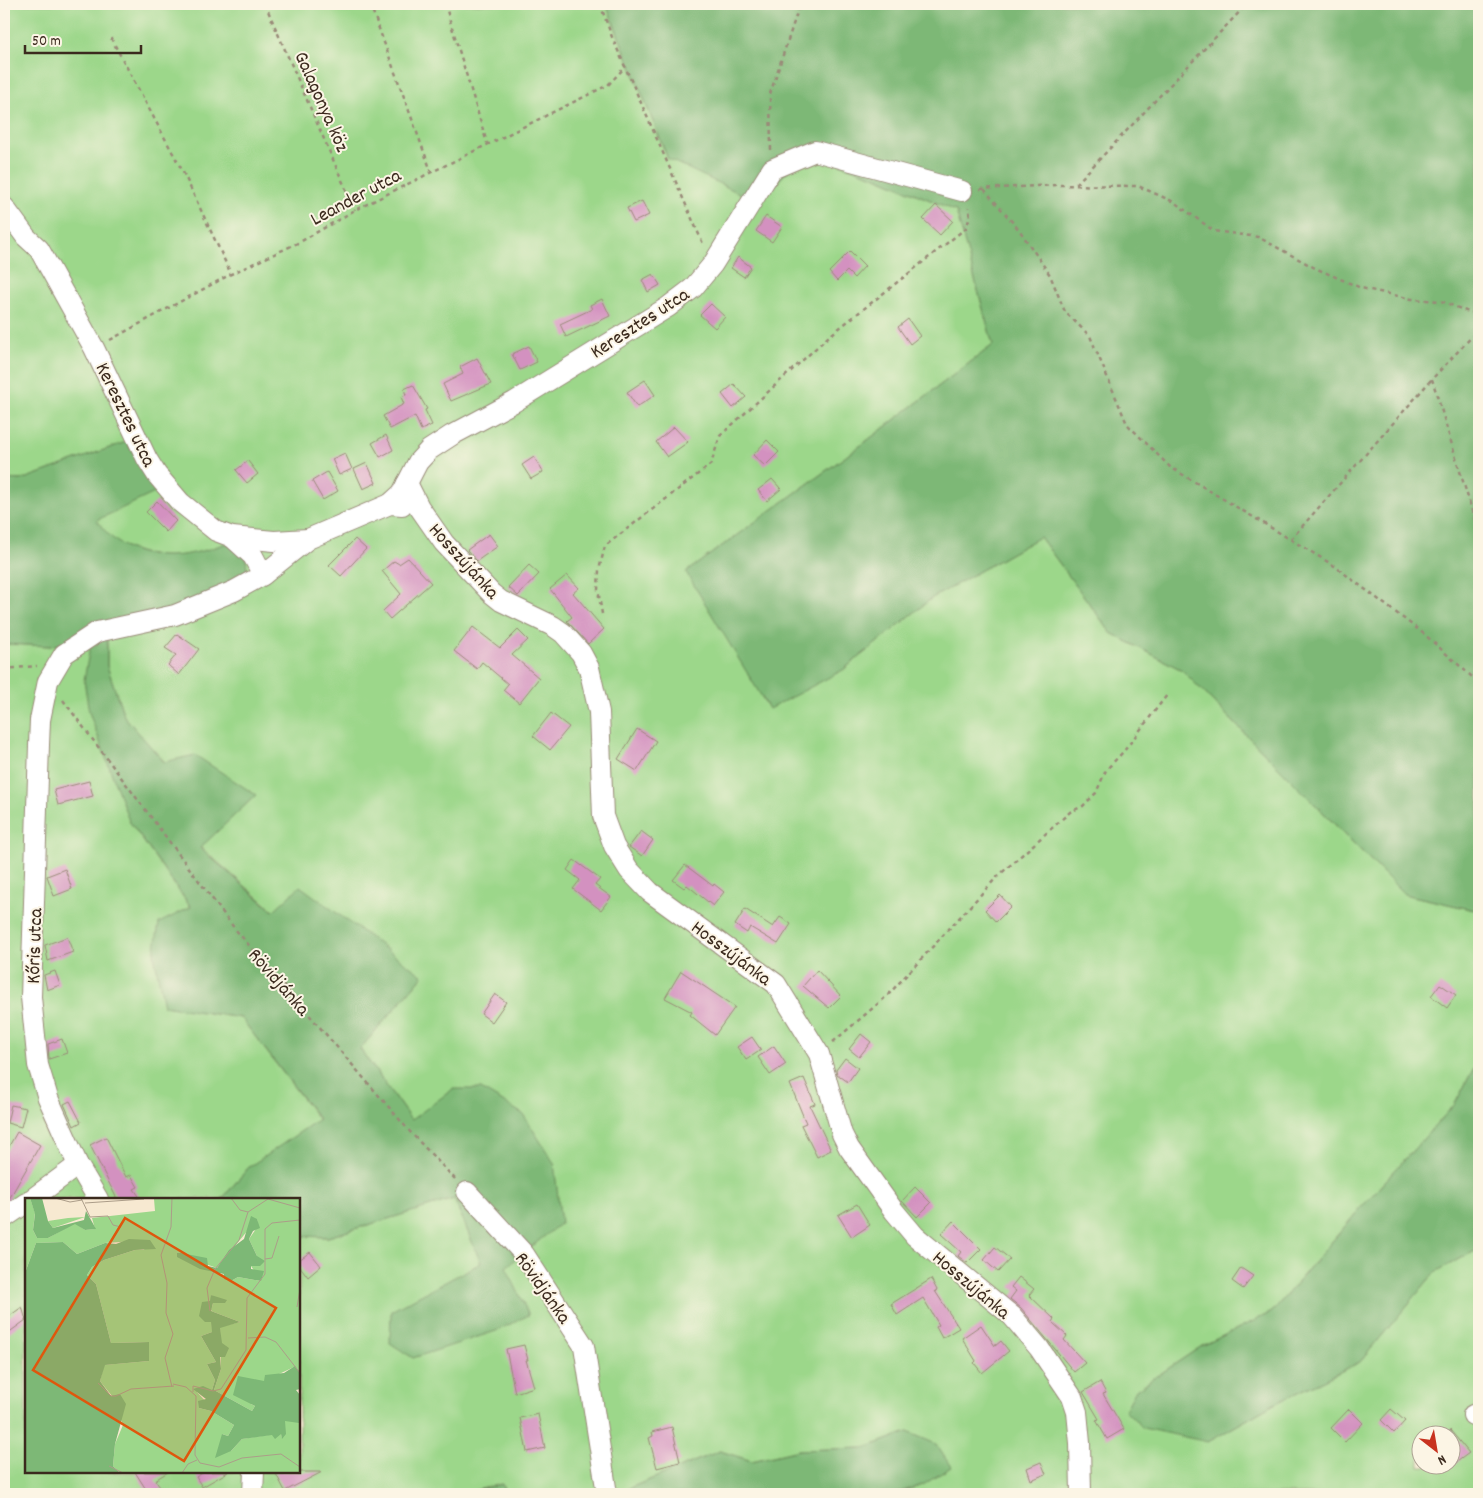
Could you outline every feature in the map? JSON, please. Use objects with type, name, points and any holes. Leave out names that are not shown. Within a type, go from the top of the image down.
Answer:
[{"type":"street","points":[[772,169],[815,151],[962,191]]},
{"type":"street","name":"Keresztes utca","points":[[4,207],[26,237],[39,250],[94,348],[147,459],[157,475],[199,519],[216,531],[232,537],[274,541],[308,539],[390,504],[402,493],[418,462],[429,450],[452,435],[514,402],[668,307],[693,288],[713,264],[772,169]]},
{"type":"street","points":[[407,483],[419,506]]},
{"type":"street","name":"Keresztes utca","points":[[390,504],[419,506]]},
{"type":"street","name":"Hosszújánka","points":[[419,506],[444,543],[491,593],[501,601],[553,626],[581,654],[589,668],[599,712],[604,816],[614,846],[630,870],[650,892],[776,984],[819,1054],[842,1134],[856,1158],[903,1224],[1012,1316],[1039,1348],[1065,1384],[1077,1412],[1081,1494]]},
{"type":"street","points":[[232,537],[253,556],[263,575]]},
{"type":"street","points":[[48,681],[64,654],[97,632],[175,615],[234,591],[263,575],[308,539]]},
{"type":"street","name":"Kőris utca","points":[[48,681],[40,720],[31,997],[38,1065],[56,1120],[78,1165],[97,1198]]},
{"type":"street","points":[[33,1198],[78,1165]]},
{"type":"street","name":"Rövidjánka","points":[[467,1192],[524,1254],[584,1346],[607,1494]]},
{"type":"street","points":[[4,1218],[25,1204]]},
{"type":"street","points":[[253,1494],[254,1473]]},
{"type":"path","name":"Galagonya köz","points":[[265,4],[355,210]]},
{"type":"path","points":[[370,4],[431,171]]},
{"type":"path","points":[[445,4],[488,144]]},
{"type":"path","points":[[600,4],[612,37],[713,264]]},
{"type":"path","points":[[772,169],[770,94],[800,4]]},
{"type":"path","points":[[1076,185],[1247,4]]},
{"type":"path","points":[[111,38],[183,172],[231,274]]},
{"type":"path","name":"Leander utca","points":[[94,348],[231,274],[300,242],[355,210],[431,171],[608,85],[626,66]]},
{"type":"path","points":[[602,614],[598,590],[599,570],[605,546],[711,464],[720,436],[828,337],[966,228],[970,210],[962,191],[1076,185],[1138,186],[1174,202],[1214,231],[1258,237],[1315,268],[1361,288],[1412,299],[1441,300],[1479,314]]},
{"type":"path","points":[[984,189],[1020,231],[1050,275],[1065,312],[1090,336],[1127,424],[1170,467],[1333,565],[1417,628],[1479,682]]},
{"type":"path","points":[[1291,539],[1432,379],[1479,329]]},
{"type":"path","points":[[1432,379],[1479,534]]},
{"type":"path","points":[[4,669],[59,663]]},
{"type":"path","name":"Rövidjánka","points":[[48,681],[235,929],[412,1134],[467,1192]]},
{"type":"path","points":[[819,1054],[910,974],[998,877],[1070,812],[1083,806],[1096,792],[1106,770],[1124,751],[1167,695]]},
{"type":"green space","points":[[4,4],[606,4],[668,159],[806,152],[874,176],[956,211],[993,345],[856,449],[686,572],[843,670],[932,598],[1040,537],[1111,633],[1182,670],[1404,894],[1479,911],[1479,1058],[1455,1104],[1358,1211],[1272,1312],[1202,1346],[1136,1390],[1208,1442],[1274,1404],[1360,1362],[1435,1272],[1479,1249],[1479,1494],[893,1494],[923,1485],[908,1432],[865,1448],[799,1450],[752,1461],[720,1451],[615,1494],[506,1494],[501,1484],[460,1494],[4,1494],[4,644],[51,646],[92,636],[129,821],[191,908],[164,1006],[241,1018],[319,1120],[249,1167],[223,1198],[25,1198],[25,1473],[300,1473],[300,1236],[328,1237],[454,1199],[481,1263],[392,1311],[528,1315],[511,1280],[472,1211],[360,1049],[423,976],[274,911],[200,847],[256,795],[165,762],[124,716],[107,666],[107,628],[226,543],[197,553],[168,556],[153,555],[125,546],[107,534],[96,520],[126,442],[21,480],[4,479]]},
{"type":"green space","points":[[606,4],[1479,4],[1479,911],[1404,894],[1182,670],[1111,633],[1040,537],[932,598],[843,670],[769,709],[686,572],[856,449],[993,345],[956,211],[874,176],[806,152],[758,202],[668,159]]},
{"type":"green space","points":[[126,442],[161,490],[97,520],[109,535],[123,546],[156,556],[191,553],[226,543],[246,557],[248,586],[192,621],[107,628],[107,666],[124,716],[164,762],[195,755],[256,795],[200,848],[273,911],[300,886],[423,976],[360,1049],[411,1120],[453,1089],[481,1089],[523,1114],[554,1163],[561,1223],[506,1267],[529,1315],[496,1331],[413,1358],[390,1343],[391,1311],[481,1263],[454,1199],[328,1237],[300,1236],[300,1198],[223,1198],[249,1167],[319,1119],[241,1018],[164,1006],[154,955],[159,923],[191,907],[129,821],[89,712],[84,680],[92,636],[51,646],[4,644],[4,479],[21,480]]},
{"type":"green space","points":[[1479,1058],[1479,1249],[1435,1272],[1360,1362],[1274,1404],[1208,1442],[1143,1428],[1125,1410],[1136,1390],[1202,1346],[1272,1312],[1358,1211],[1455,1104]]},
{"type":"green space","points":[[908,1432],[936,1444],[951,1467],[923,1485],[893,1494],[615,1494],[720,1451],[752,1461],[799,1450],[865,1448]]},
{"type":"green space","points":[[502,1484],[506,1494],[460,1494]]},
{"type":"building","points":[[642,201],[649,215],[634,222],[627,208]]},
{"type":"building","points":[[936,205],[953,221],[940,235],[923,219]]},
{"type":"building","points":[[766,216],[782,227],[772,242],[756,231]]},
{"type":"building","points":[[850,251],[865,266],[854,278],[847,271],[837,281],[829,272]]},
{"type":"building","points":[[738,257],[751,267],[744,277],[731,268]]},
{"type":"building","points":[[653,274],[660,285],[648,292],[642,280]]},
{"type":"building","points":[[602,299],[610,316],[566,337],[560,324],[592,309],[590,305]]},
{"type":"building","points":[[711,304],[725,317],[715,328],[700,315]]},
{"type":"building","points":[[908,319],[920,336],[910,344],[898,327]]},
{"type":"building","points":[[529,346],[537,362],[520,370],[512,354]]},
{"type":"building","points":[[477,358],[491,384],[451,401],[443,384],[463,374],[460,367]]},
{"type":"building","points":[[645,380],[655,395],[637,407],[627,392]]},
{"type":"building","points":[[734,384],[746,397],[733,408],[722,394]]},
{"type":"building","points":[[413,385],[427,409],[425,410],[432,425],[421,430],[415,416],[390,429],[383,416],[404,404],[401,397],[406,395],[404,389]]},
{"type":"building","points":[[674,427],[688,442],[667,457],[656,442]]},
{"type":"building","points":[[386,435],[393,450],[380,457],[372,443]]},
{"type":"building","points":[[767,440],[779,452],[765,466],[753,455]]},
{"type":"building","points":[[345,453],[352,469],[339,475],[332,459]]},
{"type":"building","points":[[534,457],[543,472],[531,479],[522,465]]},
{"type":"building","points":[[248,461],[258,474],[247,483],[236,470]]},
{"type":"building","points":[[367,463],[376,483],[363,489],[354,469]]},
{"type":"building","points":[[327,472],[338,491],[323,500],[312,481]]},
{"type":"building","points":[[772,479],[781,489],[767,501],[758,490]]},
{"type":"building","points":[[157,501],[176,521],[166,532],[146,512]]},
{"type":"building","points":[[489,534],[498,546],[477,561],[467,550]]},
{"type":"building","points":[[355,539],[366,549],[341,576],[329,565]]},
{"type":"building","points":[[408,558],[431,583],[390,619],[383,611],[401,594],[382,571],[394,561],[399,564]]},
{"type":"building","points":[[529,565],[539,574],[518,596],[508,587]]},
{"type":"building","points":[[567,575],[579,588],[573,593],[604,629],[588,644],[567,621],[572,617],[550,589]]},
{"type":"building","points":[[473,627],[500,648],[518,630],[528,640],[512,655],[539,678],[519,703],[503,690],[508,684],[482,662],[477,669],[454,651]]},
{"type":"building","points":[[177,634],[199,649],[179,675],[168,665],[176,655],[165,648]]},
{"type":"building","points":[[551,713],[569,727],[550,750],[533,736]]},
{"type":"building","points":[[637,729],[656,741],[637,771],[618,759]]},
{"type":"building","points":[[89,781],[93,796],[58,805],[54,790]]},
{"type":"building","points":[[641,831],[653,840],[642,856],[629,847]]},
{"type":"building","points":[[574,860],[600,879],[595,885],[611,897],[601,910],[573,889],[580,880],[567,870]]},
{"type":"building","points":[[685,865],[724,892],[713,906],[687,885],[684,888],[673,880]]},
{"type":"building","points":[[65,869],[72,889],[54,896],[47,876]]},
{"type":"building","points":[[1000,895],[1011,907],[996,922],[985,910]]},
{"type":"building","points":[[745,909],[773,927],[780,917],[791,924],[778,944],[750,927],[747,933],[735,925]]},
{"type":"building","points":[[67,937],[73,952],[48,961],[45,945]]},
{"type":"building","points":[[817,970],[841,996],[829,1008],[803,986]]},
{"type":"building","points":[[55,971],[60,985],[47,990],[44,975]]},
{"type":"building","points":[[681,971],[735,1007],[715,1035],[690,1015],[692,1012],[665,998]]},
{"type":"building","points":[[1440,984],[1456,995],[1447,1008],[1431,996]]},
{"type":"building","points":[[495,994],[506,1002],[492,1022],[481,1014]]},
{"type":"building","points":[[861,1034],[871,1042],[859,1057],[849,1049]]},
{"type":"building","points":[[752,1037],[761,1050],[746,1060],[737,1047]]},
{"type":"building","points":[[62,1039],[67,1053],[49,1059],[48,1044]]},
{"type":"building","points":[[774,1046],[786,1064],[770,1075],[758,1057]]},
{"type":"building","points":[[845,1058],[858,1068],[848,1082],[837,1074],[836,1070]]},
{"type":"building","points":[[804,1078],[815,1104],[810,1106],[831,1150],[817,1157],[801,1125],[806,1123],[790,1084]]},
{"type":"building","points":[[70,1101],[81,1122],[74,1126],[64,1104]]},
{"type":"building","points":[[11,1105],[26,1108],[21,1127],[7,1123]]},
{"type":"building","points":[[17,1132],[40,1145],[8,1201],[4,1204],[4,1155]]},
{"type":"building","points":[[106,1137],[126,1177],[131,1175],[138,1187],[134,1189],[140,1198],[116,1198],[90,1145]]},
{"type":"building","points":[[915,1187],[931,1203],[917,1217],[902,1201]]},
{"type":"building","points":[[857,1204],[870,1225],[852,1237],[838,1215]]},
{"type":"building","points":[[953,1221],[981,1249],[967,1263],[958,1256],[961,1252],[941,1234]]},
{"type":"building","points":[[995,1247],[1010,1259],[998,1272],[984,1260]]},
{"type":"building","points":[[310,1252],[321,1266],[308,1277],[300,1266],[300,1259]]},
{"type":"building","points":[[1241,1268],[1253,1276],[1243,1289],[1232,1281]]},
{"type":"building","points":[[1019,1277],[1034,1289],[1029,1295],[1054,1319],[1052,1322],[1067,1336],[1064,1340],[1085,1363],[1074,1372],[1021,1308],[1010,1299],[1016,1291],[1011,1287]]},
{"type":"building","points":[[931,1279],[937,1290],[935,1291],[959,1328],[942,1338],[936,1327],[939,1325],[923,1298],[897,1315],[891,1304]]},
{"type":"building","points":[[22,1307],[25,1321],[4,1336],[4,1320]]},
{"type":"building","points":[[981,1325],[995,1346],[1001,1341],[1009,1351],[982,1373],[974,1363],[976,1361],[962,1338]]},
{"type":"building","points":[[524,1345],[528,1360],[526,1360],[534,1387],[515,1393],[506,1349]]},
{"type":"building","points":[[1100,1382],[1106,1393],[1103,1394],[1124,1429],[1107,1439],[1096,1420],[1099,1419],[1083,1392]]},
{"type":"building","points":[[1349,1409],[1363,1423],[1345,1442],[1331,1428]]},
{"type":"building","points":[[1391,1409],[1405,1421],[1394,1433],[1381,1420]]},
{"type":"building","points":[[538,1414],[545,1448],[527,1452],[520,1418]]},
{"type":"building","points":[[672,1427],[680,1462],[657,1468],[649,1438],[653,1436],[652,1432]]},
{"type":"building","points":[[1460,1442],[1469,1453],[1460,1460]]},
{"type":"building","points":[[1041,1462],[1046,1474],[1031,1480],[1027,1468]]},
{"type":"building","points":[[322,1472],[285,1491],[276,1473]]},
{"type":"building","points":[[136,1473],[166,1473],[155,1480],[165,1494],[149,1494]]},
{"type":"building","points":[[202,1473],[226,1473],[202,1487],[196,1477]]}]
